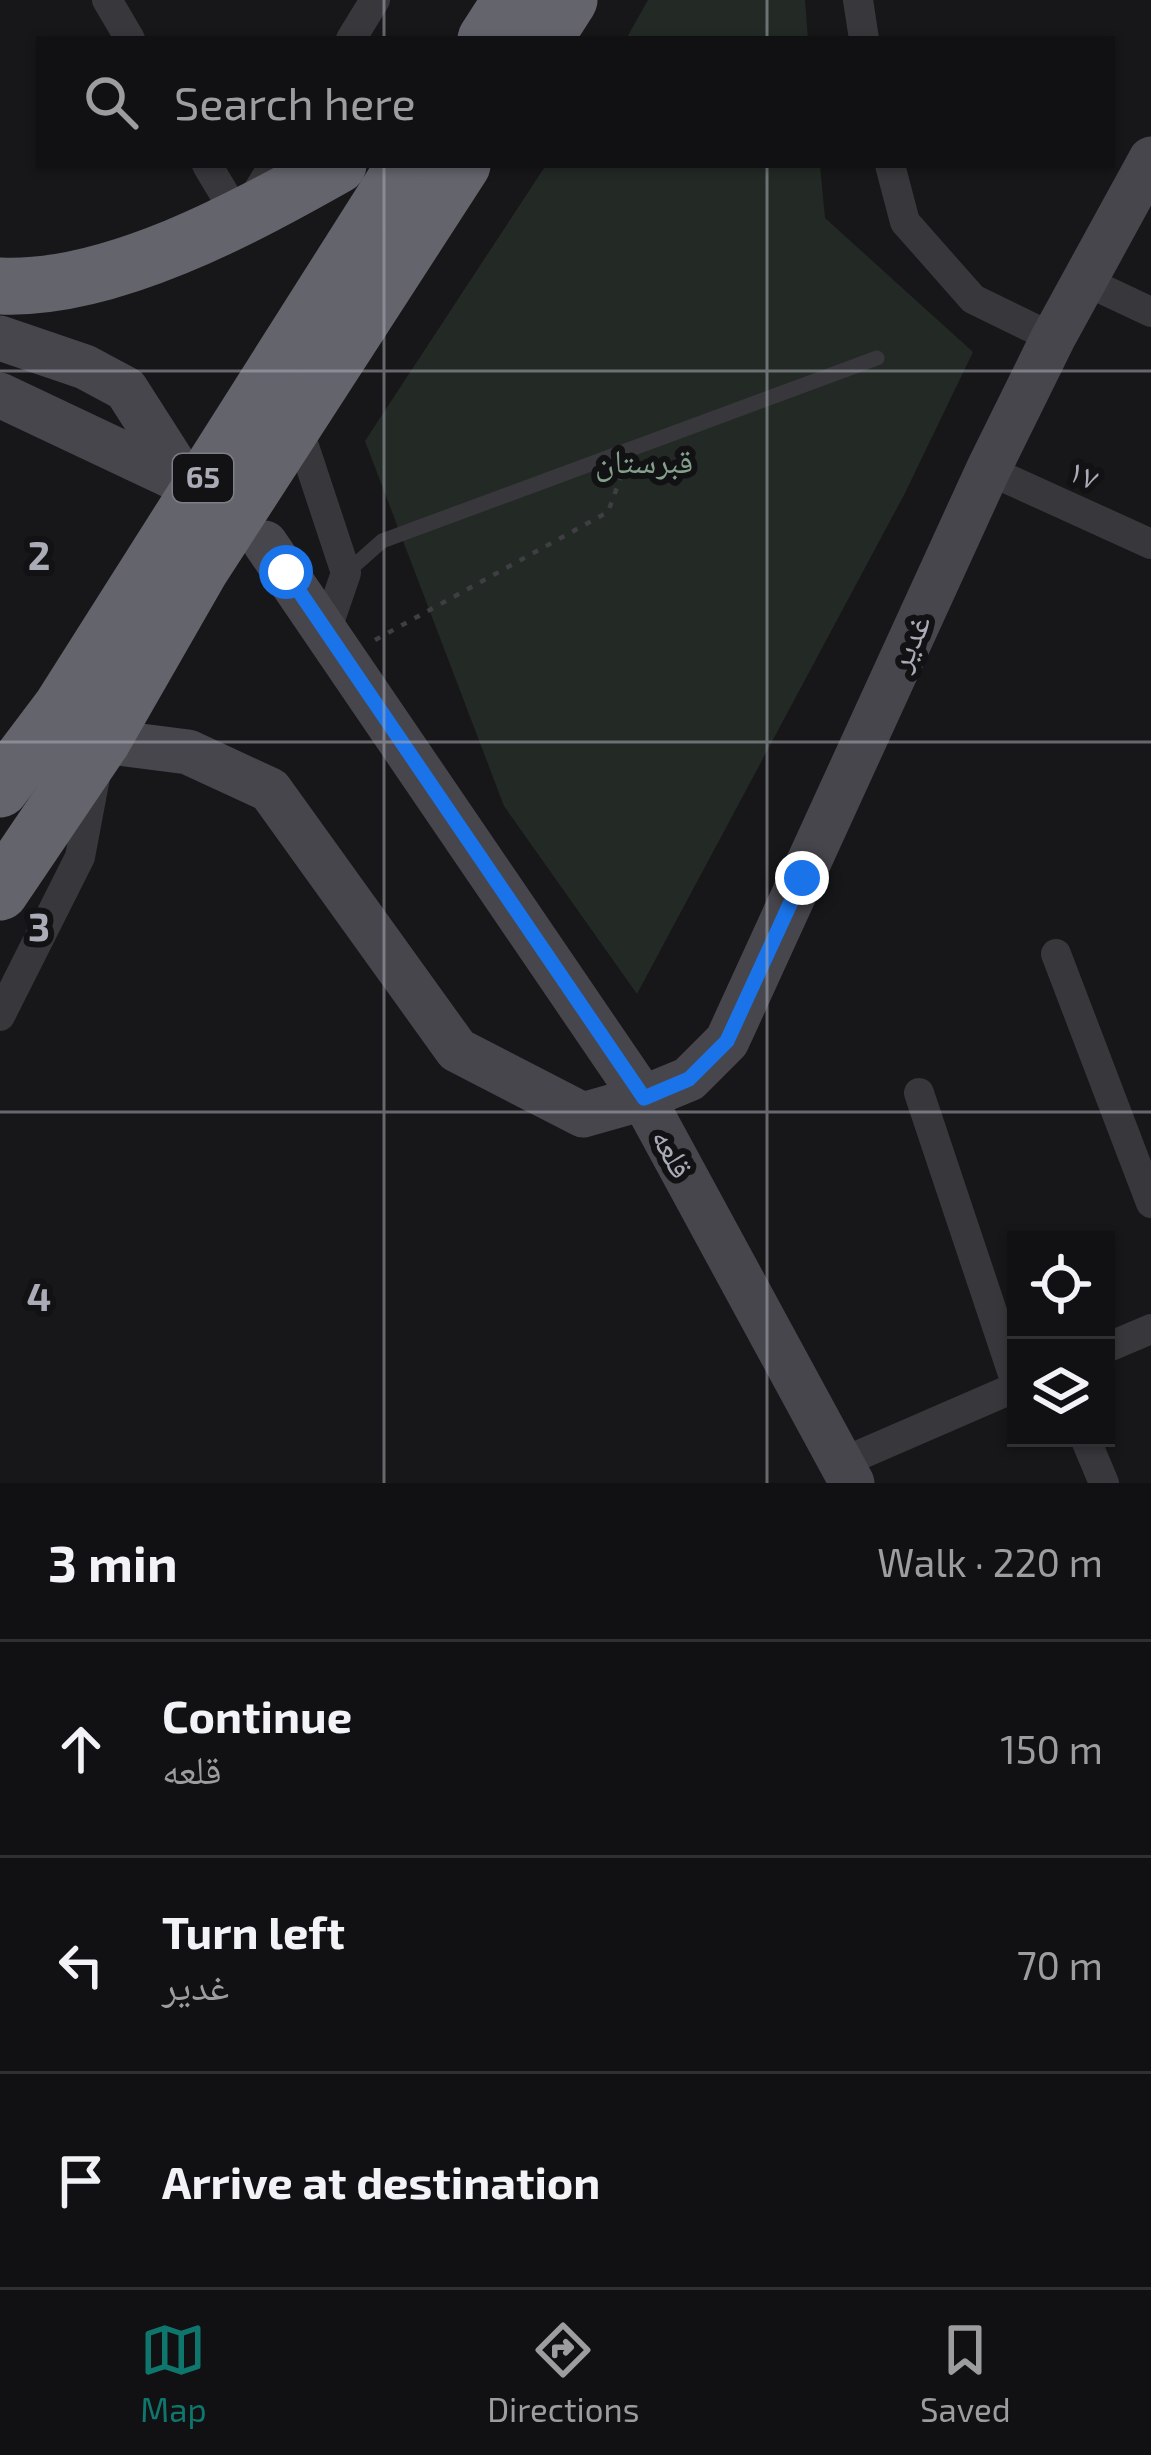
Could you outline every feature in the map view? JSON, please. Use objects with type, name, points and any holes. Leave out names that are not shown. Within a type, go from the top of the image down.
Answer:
[{"type":"highway","points":[[488,36],[511,0]]},
{"type":"highway","points":[[546,36],[569,0]]},
{"type":"highway","points":[[0,286],[105,272],[240,220],[333,168]]},
{"type":"highway","name":"65","points":[[0,789],[61,708],[166,535],[403,168]]},
{"type":"highway","name":"65","points":[[0,892],[102,741],[200,570],[460,168]]},
{"type":"street","points":[[107,0],[128,36]]},
{"type":"street","points":[[353,36],[375,0]]},
{"type":"street","points":[[858,0],[864,36]]},
{"type":"street","name":"غدیر","points":[[102,741],[188,752],[269,790],[457,1050],[584,1115],[689,1079],[727,1041],[988,470],[1151,158]]},
{"type":"street","points":[[209,168],[240,220],[272,168]]},
{"type":"street","points":[[891,168],[904,223],[973,298],[1053,338]]},
{"type":"street","points":[[1085,281],[1151,312]]},
{"type":"street","points":[[0,338],[86,367],[126,389],[186,483],[0,395]]},
{"type":"street","points":[[296,422],[346,573],[335,644]]},
{"type":"street","name":"۱۷","points":[[988,470],[1151,544]]},
{"type":"street","name":"قلعه","points":[[266,543],[644,1098],[846,1473]]},
{"type":"street","points":[[0,1016],[80,857],[102,741]]},
{"type":"street","points":[[1056,954],[1151,1204]]},
{"type":"street","points":[[919,1094],[1007,1358]]},
{"type":"street","points":[[1115,1344],[1151,1329]]},
{"type":"street","points":[[846,1473],[1007,1390]]},
{"type":"street","points":[[1089,1447],[1103,1483]]},
{"type":"lane","points":[[346,573],[382,541],[877,358]]},
{"type":"path","points":[[335,644],[608,512],[631,449]]},
{"type":"green space","points":[[648,0],[805,0],[808,36],[628,36]]},
{"type":"green space","name":"قبرستان","points":[[544,168],[820,168],[825,218],[973,352],[905,493],[637,994],[504,806],[365,441]]},
{"type":"route","points":[[286,572],[644,1098],[689,1079],[727,1041],[802,878]]}]
